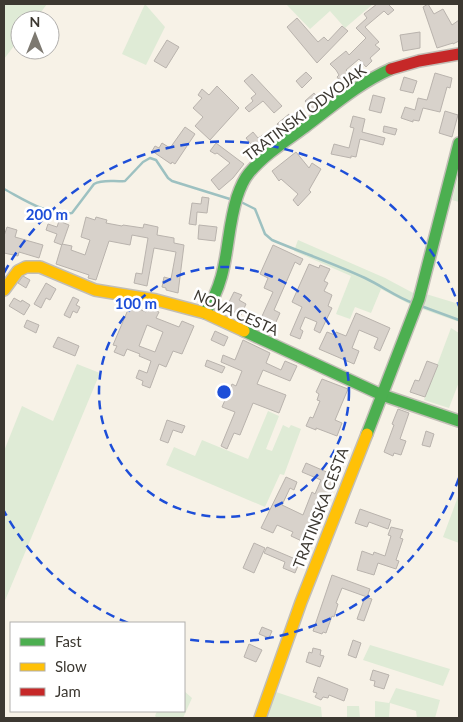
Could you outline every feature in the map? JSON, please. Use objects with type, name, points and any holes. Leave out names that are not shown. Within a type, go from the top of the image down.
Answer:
[{"type":"street","name":"TRATINSKI ODVOJAK","points":[[205,313],[222,282],[236,200],[250,171],[367,82],[397,67],[459,54]]},
{"type":"street","name":"TRATINSKA CESTA","points":[[260,718],[301,602],[419,299],[459,143]]},
{"type":"street","name":"NOVA CESTA","points":[[4,290],[23,266],[40,267],[95,290],[156,300],[205,313],[382,395],[459,421]]},
{"type":"green space","points":[[4,4],[47,4],[42,10],[10,10],[10,51],[4,59]]},
{"type":"green space","points":[[145,4],[165,27],[146,65],[122,54]]},
{"type":"green space","points":[[286,4],[373,4],[345,28],[330,11],[310,29]]},
{"type":"green space","points":[[459,178],[459,202],[452,200]]},
{"type":"green space","points":[[298,240],[385,278],[415,294],[416,291],[459,304],[459,322],[411,305],[381,289],[371,313],[355,307],[350,319],[336,314],[351,276],[294,251]]},
{"type":"green space","points":[[451,328],[459,333],[459,382],[449,408],[424,400]]},
{"type":"green space","points":[[77,364],[100,373],[4,603],[4,451],[22,406],[53,421]]},
{"type":"green space","points":[[268,411],[279,416],[266,449],[272,451],[283,425],[289,428],[291,425],[301,429],[284,475],[280,474],[265,507],[166,465],[174,447],[195,456],[202,440],[248,459]]},
{"type":"green space","points":[[459,494],[459,543],[443,537]]},
{"type":"green space","points":[[370,645],[450,669],[443,686],[363,660]]},
{"type":"green space","points":[[396,688],[440,700],[435,718],[417,718],[416,711],[390,703],[389,718],[375,718],[375,701],[389,703]]},
{"type":"green space","points":[[185,692],[192,698],[183,718],[157,718],[155,716],[157,712],[185,712]]},
{"type":"green space","points":[[276,692],[321,707],[322,718],[267,718]]},
{"type":"green space","points":[[347,706],[359,706],[360,718],[347,718]]},
{"type":"building","points":[[377,4],[388,4],[394,10],[388,15],[384,11],[365,27],[379,42],[375,45],[380,49],[370,58],[372,61],[366,67],[359,59],[346,70],[353,79],[344,86],[337,77],[339,75],[336,70],[330,64],[346,51],[349,55],[366,38],[356,28],[367,18],[364,14]]},
{"type":"building","points":[[428,4],[434,14],[443,9],[452,25],[459,20],[459,41],[437,48],[423,7]]},
{"type":"building","points":[[297,18],[318,42],[324,37],[328,41],[342,26],[348,31],[317,63],[287,27]]},
{"type":"building","points":[[420,32],[420,48],[403,51],[400,35]]},
{"type":"building","points":[[167,40],[179,47],[166,68],[154,61]]},
{"type":"building","points":[[306,72],[312,78],[302,88],[296,81]]},
{"type":"building","points":[[435,73],[452,78],[450,88],[447,87],[440,112],[423,108],[419,121],[413,120],[413,122],[401,118],[405,107],[415,110],[418,98],[427,100]]},
{"type":"building","points":[[252,74],[282,106],[274,113],[263,101],[249,112],[245,108],[253,101],[251,98],[256,94],[244,81]]},
{"type":"building","points":[[404,77],[417,81],[413,93],[400,90]]},
{"type":"building","points":[[217,86],[239,108],[210,140],[195,126],[203,117],[193,108],[202,98],[198,95],[202,89],[209,95]]},
{"type":"building","points":[[314,93],[322,103],[313,111],[305,101]]},
{"type":"building","points":[[373,95],[385,98],[381,113],[369,110]]},
{"type":"building","points":[[445,111],[458,115],[452,137],[439,133]]},
{"type":"building","points":[[289,114],[293,119],[281,129],[277,124]]},
{"type":"building","points":[[353,116],[365,119],[362,132],[385,138],[383,145],[360,139],[356,157],[351,156],[351,158],[331,154],[334,144],[349,148],[354,128],[350,127]]},
{"type":"building","points":[[384,126],[397,129],[395,135],[383,132]]},
{"type":"building","points":[[185,127],[195,134],[175,164],[172,162],[171,164],[152,151],[155,146],[159,148],[162,143],[170,148]]},
{"type":"building","points":[[253,132],[258,138],[263,135],[270,143],[258,153],[246,138]]},
{"type":"building","points":[[216,143],[244,164],[233,178],[219,190],[211,180],[230,163],[217,153],[215,154],[210,151]]},
{"type":"building","points":[[296,152],[309,168],[312,163],[321,169],[309,190],[311,192],[298,206],[293,200],[298,194],[281,179],[279,181],[272,171]]},
{"type":"building","points":[[202,197],[209,198],[207,213],[197,212],[196,225],[189,224],[192,203],[201,204]]},
{"type":"building","points":[[86,217],[95,220],[96,217],[107,220],[106,223],[122,226],[143,228],[144,224],[158,227],[157,235],[174,238],[174,243],[184,245],[178,293],[162,287],[164,277],[171,279],[176,252],[154,248],[147,286],[134,283],[136,273],[142,274],[148,238],[132,235],[130,245],[109,241],[96,280],[88,278],[89,275],[56,264],[62,244],[72,246],[71,250],[85,255],[90,240],[81,237]]},
{"type":"building","points":[[59,221],[69,225],[62,245],[54,242],[57,234],[46,230],[48,224],[57,227]]},
{"type":"building","points":[[199,225],[217,227],[215,241],[198,239]]},
{"type":"building","points":[[7,227],[17,230],[15,237],[43,245],[39,258],[19,252],[18,256],[4,253],[4,236]]},
{"type":"building","points":[[273,245],[303,259],[300,265],[295,262],[274,310],[280,313],[272,331],[258,325],[273,292],[264,288],[268,278],[260,274]]},
{"type":"building","points":[[309,264],[319,268],[320,265],[330,269],[324,281],[328,283],[324,291],[332,295],[328,306],[332,308],[320,333],[314,330],[317,322],[305,317],[300,329],[303,331],[300,339],[290,335],[302,307],[292,302]]},
{"type":"building","points":[[23,276],[30,280],[26,288],[18,283]]},
{"type":"building","points":[[46,283],[56,289],[50,300],[46,298],[41,308],[34,304]]},
{"type":"building","points":[[234,292],[242,295],[239,300],[246,304],[241,315],[226,308]]},
{"type":"building","points":[[73,297],[79,300],[76,305],[80,307],[77,313],[73,311],[70,318],[64,315]]},
{"type":"building","points":[[14,298],[30,305],[24,315],[9,306]]},
{"type":"building","points":[[130,305],[146,312],[148,308],[159,312],[156,318],[179,327],[182,321],[194,326],[182,354],[173,351],[166,367],[159,364],[150,388],[142,385],[143,381],[136,378],[139,370],[147,373],[151,361],[127,349],[124,356],[114,352],[117,346],[113,345]],"holes":[[[147,325],[163,332],[155,352],[139,346]]]},
{"type":"building","points":[[356,313],[390,328],[380,351],[374,348],[378,338],[359,330],[352,348],[359,351],[354,364],[319,349],[327,332],[335,335],[336,332],[346,336]]},
{"type":"building","points":[[27,320],[39,325],[36,333],[24,327]]},
{"type":"building","points":[[215,331],[228,337],[224,346],[211,340]]},
{"type":"building","points":[[58,337],[79,346],[75,356],[53,347]]},
{"type":"building","points":[[243,340],[270,353],[266,363],[281,370],[285,361],[297,366],[290,381],[263,370],[257,384],[286,395],[279,413],[253,403],[240,435],[234,433],[227,449],[221,446],[235,412],[222,407],[232,384],[236,386],[242,371],[221,362],[223,355],[235,360]]},
{"type":"building","points":[[207,360],[225,367],[222,373],[205,366]]},
{"type":"building","points":[[427,361],[438,365],[425,397],[410,392],[415,380],[419,381]]},
{"type":"building","points":[[322,379],[348,389],[335,420],[342,423],[337,436],[306,426],[310,417],[313,418],[320,401],[317,400],[319,394],[316,392]]},
{"type":"building","points":[[398,409],[409,413],[400,439],[406,441],[401,455],[394,453],[393,456],[384,452]]},
{"type":"building","points":[[167,420],[185,426],[182,433],[173,430],[168,443],[160,440]]},
{"type":"building","points":[[426,431],[434,434],[430,447],[422,445]]},
{"type":"building","points":[[306,463],[338,477],[323,513],[317,510],[309,529],[311,530],[306,543],[291,536],[293,532],[277,525],[273,533],[261,528],[286,477],[297,482],[294,490],[290,488],[282,505],[303,515],[312,492],[315,494],[321,480],[302,472]]},
{"type":"building","points":[[360,509],[391,520],[388,529],[369,522],[367,527],[355,523]]},
{"type":"building","points":[[391,527],[403,530],[400,538],[403,539],[396,560],[399,561],[396,569],[378,563],[374,575],[357,570],[362,551],[373,555],[374,552],[385,556],[391,536],[388,535]]},
{"type":"building","points":[[254,543],[265,548],[254,573],[243,568]]},
{"type":"building","points":[[267,547],[300,561],[295,573],[283,568],[285,562],[264,553]]},
{"type":"building","points":[[332,575],[370,589],[367,597],[342,588],[336,603],[338,604],[334,617],[332,616],[326,633],[323,632],[322,634],[313,631]]},
{"type":"building","points":[[365,597],[372,599],[364,621],[357,619]]},
{"type":"building","points":[[262,627],[272,631],[269,638],[259,634]]},
{"type":"building","points":[[353,640],[361,643],[356,658],[348,655]]},
{"type":"building","points":[[249,644],[262,650],[256,662],[244,657]]},
{"type":"building","points":[[313,648],[321,650],[320,655],[324,656],[320,667],[306,662],[309,652],[312,653]]},
{"type":"building","points":[[373,670],[389,675],[384,689],[374,686],[375,681],[370,680]]},
{"type":"building","points":[[318,677],[348,689],[344,701],[329,695],[328,698],[323,697],[321,700],[315,697],[317,693],[313,692]]},
{"type":"waterway","points":[[4,189],[28,202],[53,212],[72,213],[94,184],[105,181],[125,181],[143,162],[150,158],[156,160],[172,181],[233,200]]},
{"type":"waterway","points":[[239,201],[255,209],[265,234],[272,240],[354,273],[413,303]]},
{"type":"waterway","points":[[421,306],[459,320]]},
{"type":"traffic: fast","points":[[205,313],[219,284],[226,256],[233,212],[239,190],[247,175],[269,154],[346,95],[391,69]]},
{"type":"traffic: fast","points":[[367,434],[419,299],[459,143]]},
{"type":"traffic: fast","points":[[244,331],[382,395],[459,421]]},
{"type":"traffic: slow","points":[[4,290],[18,271],[26,267],[40,267],[95,290],[156,300],[205,313],[244,331]]},
{"type":"traffic: slow","points":[[260,718],[301,602],[367,434]]},
{"type":"traffic: jam","points":[[391,69],[419,61],[459,54]]}]
